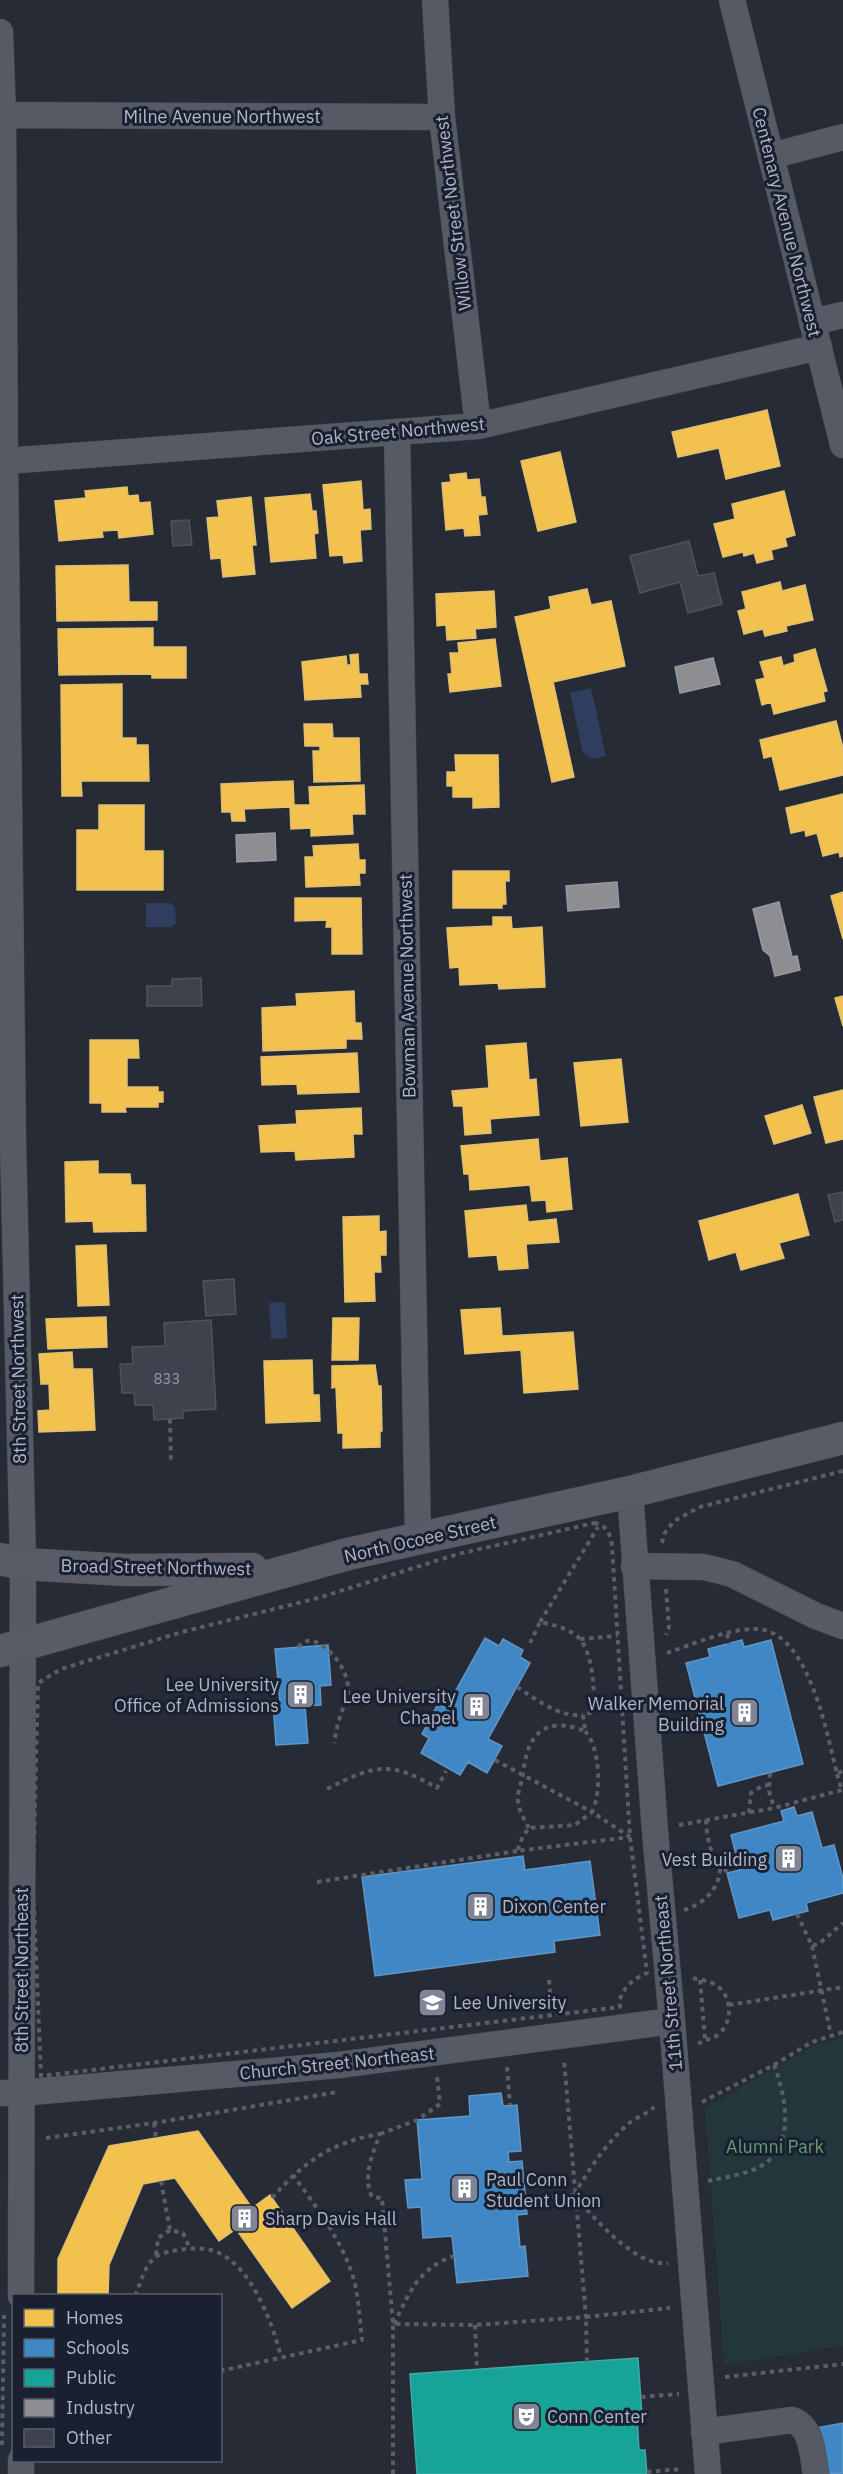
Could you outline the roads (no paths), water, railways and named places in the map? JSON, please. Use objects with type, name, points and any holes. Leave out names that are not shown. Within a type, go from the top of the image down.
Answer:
[{"type":"main road","name":"North Ocoee Street","points":[[12,1648],[348,1554],[630,1492],[843,1438]]},
{"type":"main road","name":"Broad Street Northwest","points":[[12,1561],[126,1570],[231,1571],[282,1566],[348,1554]]},
{"type":"street","name":"Willow Street Northwest","points":[[435,0],[441,117],[478,426]]},
{"type":"street","name":"Centenary Avenue Northwest","points":[[732,0],[843,445]]},
{"type":"street","name":"8th Street Northwest","points":[[0,32],[12,1648]]},
{"type":"street","name":"Milne Avenue Northwest","points":[[2,115],[441,117]]},
{"type":"street","points":[[771,156],[843,137]]},
{"type":"street","points":[[812,322],[843,315]]},
{"type":"street","name":"Oak Street Northwest","points":[[4,461],[478,426],[819,347]]},
{"type":"street","name":"Bowman Avenue Northwest","points":[[398,433],[418,1539]]},
{"type":"street","name":"11th Street Northeast","points":[[630,1492],[661,1913],[672,2021],[704,2432],[697,2471]]},
{"type":"street","points":[[634,1566],[704,1567],[732,1574],[816,1616],[843,1626]]},
{"type":"street","name":"8th Street Northeast","points":[[12,1648],[10,2093],[21,2294]]},
{"type":"street","name":"Church Street Northeast","points":[[10,2093],[339,2064],[672,2021]]},
{"type":"street","points":[[704,2432],[792,2420],[798,2422],[809,2436],[816,2474]]},
{"type":"water","points":[[591,688],[606,756],[591,759],[583,753],[570,693]]},
{"type":"water","points":[[146,903],[170,903],[175,907],[176,923],[171,927],[146,927]]},
{"type":"water","points":[[285,1302],[287,1338],[271,1339],[269,1303]]},
{"type":"place","name":"Lee University Office of Admissions","points":[[300,1694]]},
{"type":"place","name":"Lee University Chapel","points":[[477,1706]]},
{"type":"place","name":"Walker Memorial Building","points":[[745,1713]]},
{"type":"place","name":"Vest Building","points":[[788,1859]]},
{"type":"place","name":"Dixon Center","points":[[481,1906]]},
{"type":"place","name":"Lee University","points":[[432,2002]]},
{"type":"place","name":"Paul Conn Student Union","points":[[465,2189]]},
{"type":"place","name":"Sharp Davis Hall","points":[[244,2218]]},
{"type":"place","name":"Conn Center","points":[[526,2416]]},
{"type":"park label","name":"Alumni Park","points":[[775,2146]]}]
